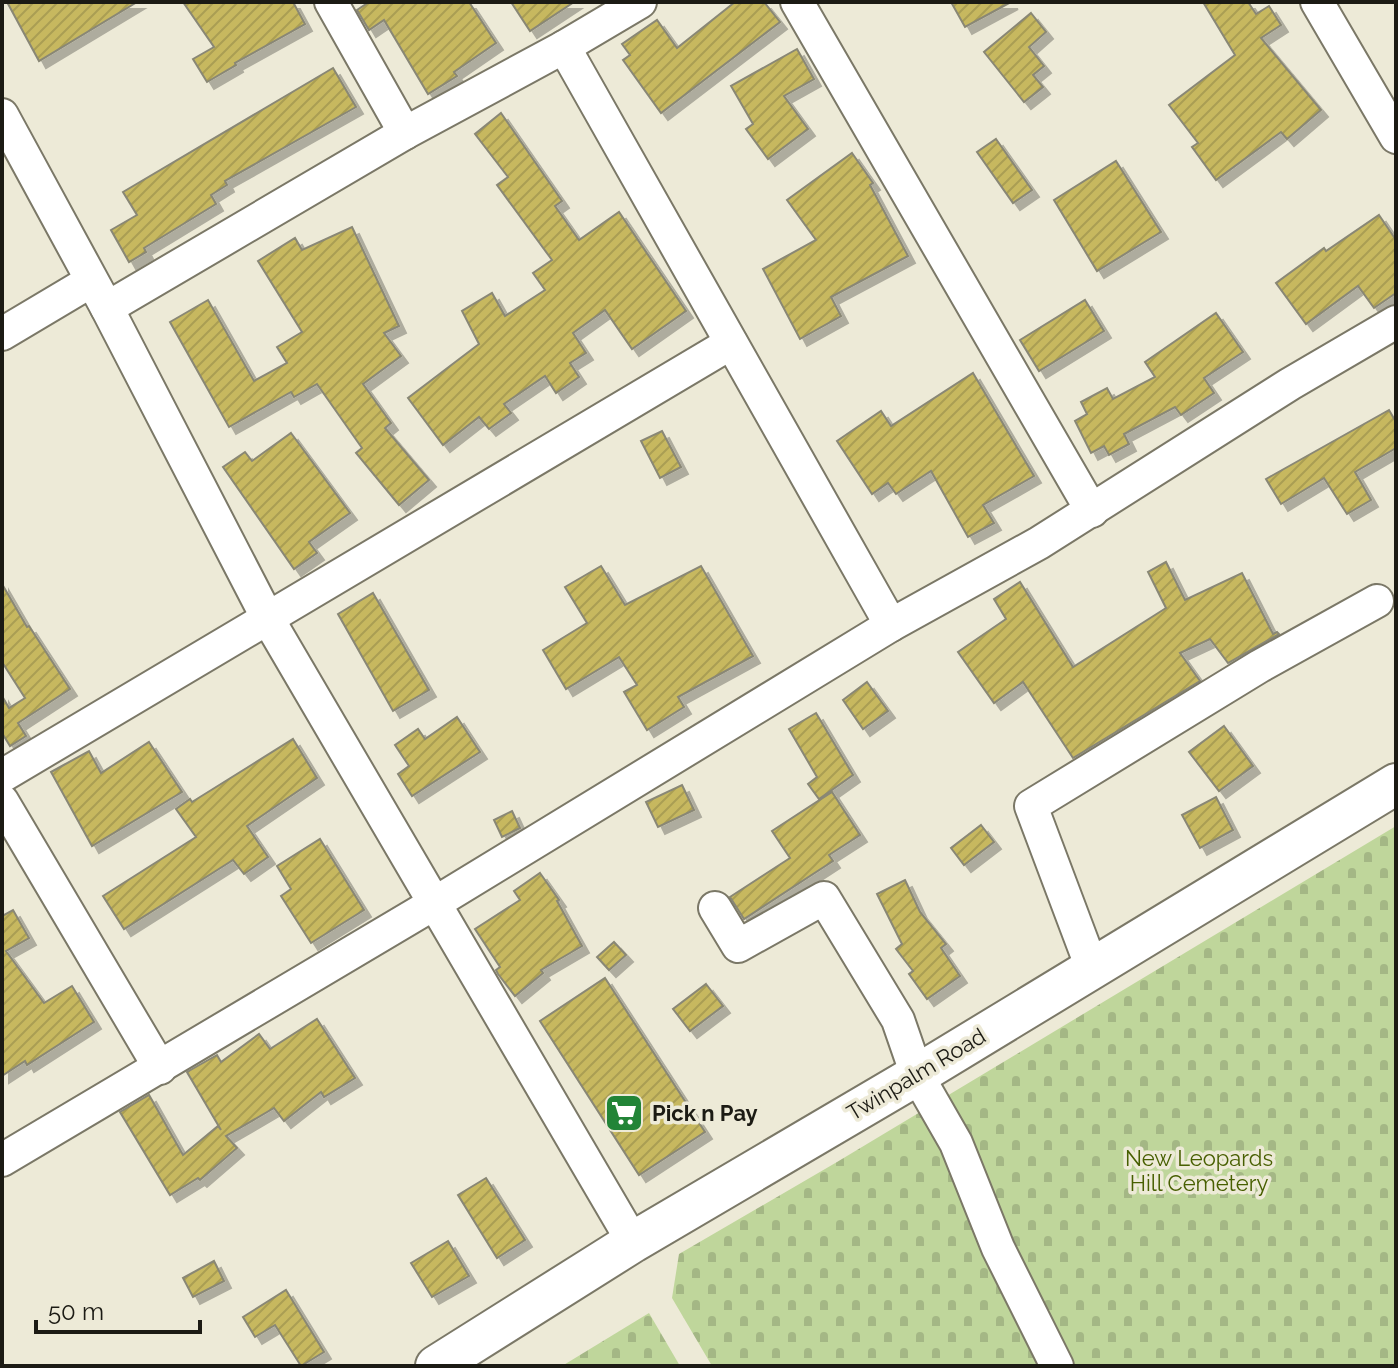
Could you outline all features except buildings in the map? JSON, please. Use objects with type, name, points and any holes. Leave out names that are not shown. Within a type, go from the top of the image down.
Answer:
[{"type":"main road","name":"Twinpalm Road","points":[[436,1366],[633,1242],[917,1075],[1396,784]]},
{"type":"street","points":[[331,2],[405,133]]},
{"type":"street","points":[[2,334],[99,294],[405,133],[640,2]]},
{"type":"street","points":[[797,2],[1092,511]]},
{"type":"street","points":[[1317,2],[1396,137]]},
{"type":"street","points":[[564,47],[891,625]]},
{"type":"street","points":[[2,115],[268,619],[633,1242]]},
{"type":"street","points":[[2,1160],[435,903],[891,625],[1039,543],[1250,408],[1396,322]]},
{"type":"street","points":[[2,776],[731,343]]},
{"type":"street","points":[[1092,968],[1031,806],[1260,666],[1377,601]]},
{"type":"street","points":[[2,801],[160,1068]]},
{"type":"street","points":[[715,908],[738,946],[824,898],[898,1020],[917,1075],[956,1143],[998,1248],[1057,1366]]},
{"type":"green space","name":"New Leopards Hill Cemetery","points":[[1396,826],[1396,1366],[712,1366],[672,1298],[679,1254]]},
{"type":"green space","points":[[649,1313],[680,1366],[562,1366]]},
{"type":"place","name":"Pick n Pay","points":[[624,1113]]}]
